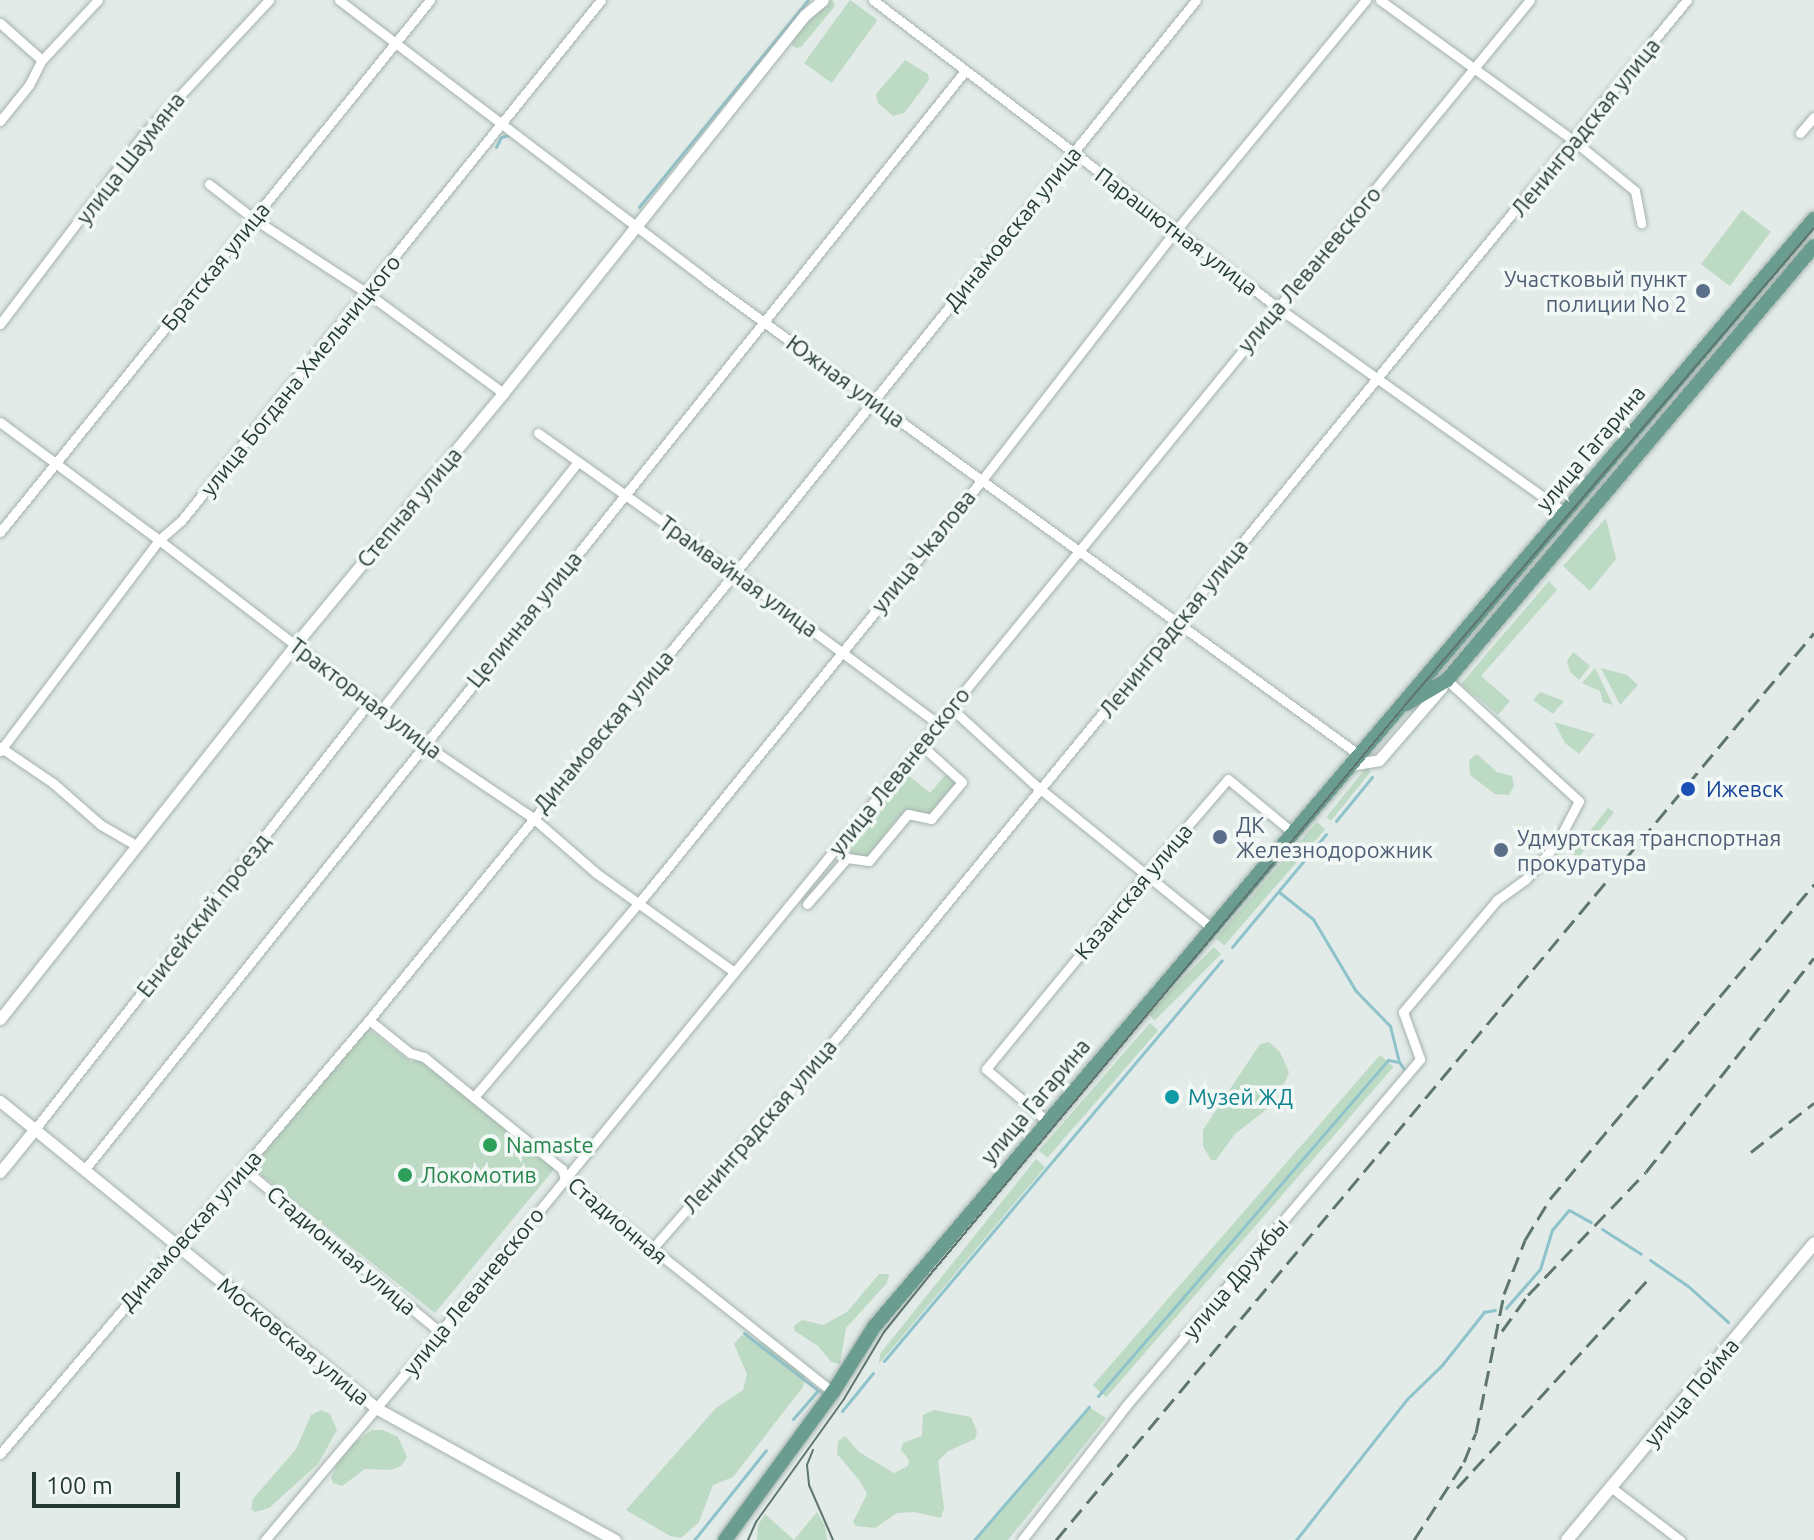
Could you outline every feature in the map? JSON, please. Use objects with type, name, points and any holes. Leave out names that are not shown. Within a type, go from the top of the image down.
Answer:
[{"type":"main road","name":"улица Гагарина","points":[[725,1540],[833,1392],[874,1327],[1814,219]]},
{"type":"main road","name":"улица Гагарина","points":[[1399,706],[1447,680],[1814,246]]},
{"type":"main road","name":"улица Пойма","points":[[1567,1540],[1814,1244]]},
{"type":"street","points":[[0,121],[29,85],[42,60],[98,0]]},
{"type":"street","name":"улица Шаумяна","points":[[0,324],[145,133],[269,0]]},
{"type":"street","name":"Южная улица","points":[[339,0],[766,323],[1176,623],[1354,760]]},
{"type":"street","name":"Братская улица","points":[[0,532],[430,0]]},
{"type":"street","name":"улица Богдана Хмельницкого","points":[[0,749],[159,540],[181,521],[601,0]]},
{"type":"street","name":"Степная улица","points":[[0,1019],[295,645],[503,393],[805,15],[823,0]]},
{"type":"street","name":"Парашютная улица","points":[[873,0],[1277,307],[1564,512]]},
{"type":"street","name":"Динамовская улица","points":[[0,1454],[369,1020],[532,817],[735,573],[1196,0]]},
{"type":"street","name":"улица Чкалова","points":[[474,1097],[639,903],[982,480],[1177,229],[1366,0]]},
{"type":"street","points":[[1380,0],[1574,141],[1635,191],[1641,223]]},
{"type":"street","name":"улица Леваневского","points":[[265,1540],[440,1332],[1530,0]]},
{"type":"street","name":"Ленинградская улица","points":[[652,1249],[838,1036],[1687,0]]},
{"type":"street","points":[[0,23],[42,60]]},
{"type":"street","name":"Целинная улица","points":[[85,1169],[965,71]]},
{"type":"street","points":[[1800,133],[1814,117]]},
{"type":"street","points":[[209,184],[254,219],[367,293],[503,393]]},
{"type":"street","name":"Тракторная улица","points":[[0,422],[371,700],[424,744],[532,817],[596,873],[733,971]]},
{"type":"street","name":"Трамвайная улица","points":[[538,433],[735,573],[937,723]]},
{"type":"street","points":[[382,709],[578,462]]},
{"type":"street","points":[[1354,760],[1379,760],[1447,680]]},
{"type":"street","name":"улица Дружбы","points":[[1022,1540],[1125,1407],[1420,1059],[1403,1012],[1497,900],[1525,880],[1557,843],[1579,801],[1447,680]]},
{"type":"street","name":"Енисейский проезд","points":[[35,1129],[371,700]]},
{"type":"street","points":[[950,707],[1041,789],[1211,927]]},
{"type":"street","points":[[836,848],[847,858],[869,861],[908,814],[931,819],[962,782],[921,745]]},
{"type":"street","points":[[0,749],[53,783],[101,825],[135,845]]},
{"type":"street","name":"Казанская улица","points":[[1047,1121],[986,1069],[1146,874],[1228,779],[1292,832]]},
{"type":"street","points":[[807,904],[847,858]]},
{"type":"street","name":"Стадионная","points":[[369,1020],[410,1053],[424,1057],[474,1097],[562,1169],[565,1179],[833,1392]]},
{"type":"street","name":"Московская улица","points":[[0,1101],[376,1408],[615,1540]]},
{"type":"street","points":[[0,1172],[35,1129]]},
{"type":"street","name":"Стадионная улица","points":[[243,1168],[440,1332]]},
{"type":"street","points":[[1612,1488],[1680,1540]]},
{"type":"green space","points":[[832,0],[835,6],[801,47],[792,45],[796,35],[825,3]]},
{"type":"green space","points":[[850,0],[878,20],[832,83],[804,63]]},
{"type":"green space","points":[[905,60],[928,74],[929,80],[904,113],[893,116],[878,103],[876,94]]},
{"type":"green space","points":[[1742,210],[1771,232],[1730,286],[1701,264]]},
{"type":"green space","points":[[1606,518],[1616,559],[1590,591],[1563,566]]},
{"type":"green space","points":[[1549,581],[1557,590],[1481,676],[1510,701],[1498,715],[1461,684]]},
{"type":"green space","points":[[1573,652],[1590,666],[1579,680],[1570,672],[1567,661]]},
{"type":"green space","points":[[1595,668],[1613,705],[1603,702],[1600,691],[1582,683]]},
{"type":"green space","points":[[1601,668],[1627,675],[1638,685],[1620,705]]},
{"type":"green space","points":[[1540,692],[1564,701],[1553,714],[1533,700]]},
{"type":"green space","points":[[1554,722],[1595,734],[1579,754],[1565,743]]},
{"type":"green space","points":[[1477,754],[1497,772],[1512,776],[1514,786],[1509,795],[1495,794],[1470,775],[1469,760]]},
{"type":"green space","points":[[1366,768],[1371,772],[1331,821],[1326,817]]},
{"type":"green space","points":[[948,772],[958,781],[928,816],[899,816],[868,857],[855,855],[846,848],[907,774],[930,793]]},
{"type":"green space","points":[[1608,808],[1614,812],[1578,858],[1564,847],[1566,843],[1575,850]]},
{"type":"green space","points":[[1317,822],[1325,829],[1224,945],[1216,938]]},
{"type":"green space","points":[[1214,947],[1221,954],[1155,1021],[1148,1013]]},
{"type":"green space","points":[[1150,1023],[1158,1030],[1047,1158],[1039,1151]]},
{"type":"green space","name":"Локомотив","points":[[367,1028],[411,1062],[419,1060],[555,1168],[435,1313],[255,1170],[255,1164]]},
{"type":"green space","points":[[1269,1042],[1280,1052],[1289,1072],[1285,1082],[1267,1109],[1235,1134],[1216,1160],[1211,1160],[1203,1146],[1203,1130],[1260,1044]]},
{"type":"green space","points":[[1380,1055],[1394,1067],[1106,1397],[1093,1386]]},
{"type":"green space","points":[[1036,1159],[1045,1167],[879,1364],[880,1354]]},
{"type":"green space","points":[[879,1274],[889,1274],[887,1283],[846,1328],[840,1364],[831,1362],[818,1346],[795,1331],[794,1326],[802,1320],[823,1325],[847,1312]]},
{"type":"green space","points":[[742,1335],[767,1345],[805,1376],[803,1387],[733,1477],[713,1485],[699,1522],[681,1538],[670,1536],[626,1510],[716,1408],[743,1390],[747,1374],[734,1344]]},
{"type":"green space","points":[[1089,1407],[1106,1418],[1008,1540],[974,1540]]},
{"type":"green space","points":[[321,1410],[330,1414],[337,1430],[318,1464],[269,1508],[255,1512],[251,1509],[253,1499],[296,1449],[311,1415]]},
{"type":"green space","points":[[934,1410],[971,1417],[977,1432],[975,1439],[948,1451],[938,1461],[944,1508],[941,1518],[914,1512],[897,1513],[875,1528],[856,1526],[853,1522],[867,1494],[837,1454],[838,1441],[845,1436],[859,1452],[894,1473],[908,1466],[909,1460],[901,1450],[903,1443],[922,1436],[923,1415]]},
{"type":"green space","points":[[372,1430],[383,1430],[398,1437],[407,1457],[401,1466],[391,1470],[365,1469],[342,1486],[333,1483],[331,1478],[339,1459],[350,1446]]},
{"type":"green space","points":[[817,1512],[825,1526],[827,1540],[794,1540]]},
{"type":"green space","points":[[765,1514],[794,1540],[757,1540],[758,1525]]},
{"type":"waterway","points":[[639,207],[808,0]]},
{"type":"waterway","points":[[496,147],[501,137],[510,135]]},
{"type":"waterway","points":[[1336,821],[1372,777]]},
{"type":"waterway","points":[[1232,947],[1326,834]]},
{"type":"waterway","points":[[1279,892],[1313,919],[1356,991],[1390,1026],[1399,1061]]},
{"type":"waterway","points":[[884,1361],[1222,960]]},
{"type":"waterway","points":[[1098,1396],[1388,1060],[1399,1062],[1404,1069]]},
{"type":"waterway","points":[[1506,1308],[1540,1269],[1552,1230],[1569,1210],[1591,1222]]},
{"type":"waterway","points":[[1602,1229],[1641,1254]]},
{"type":"waterway","points":[[1650,1260],[1688,1286],[1728,1322]]},
{"type":"waterway","points":[[1296,1540],[1407,1399],[1442,1365],[1484,1312],[1495,1310]]},
{"type":"waterway","points":[[744,1333],[823,1394]]},
{"type":"waterway","points":[[842,1411],[873,1373]]},
{"type":"waterway","points":[[793,1419],[817,1391]]},
{"type":"waterway","points":[[974,1540],[1089,1407]]},
{"type":"waterway","points":[[694,1540],[766,1450]]},
{"type":"tram line","points":[[748,1540],[756,1522],[844,1399],[884,1332],[929,1276],[1406,704],[1814,228]]},
{"type":"tram line","points":[[813,1450],[807,1465],[809,1485],[833,1540]]},
{"type":"railway","points":[[1056,1540],[1814,633]]},
{"type":"railway","points":[[1414,1540],[1464,1462],[1476,1433],[1504,1294],[1525,1240],[1550,1199],[1814,884]]},
{"type":"railway","points":[[1502,1331],[1528,1295],[1646,1172],[1814,958]]},
{"type":"railway","points":[[1751,1152],[1814,1103]]},
{"type":"railway","points":[[1457,1488],[1647,1281]]},
{"type":"place","name":"Участковый пункт полиции No 2","points":[[1703,291]]},
{"type":"place","name":"Ижевск","points":[[1688,789]]},
{"type":"place","name":"ДК Железнодорожник","points":[[1220,837]]},
{"type":"place","name":"Удмуртская транспортная прокуратура","points":[[1501,850]]},
{"type":"place","name":"Музей ЖД","points":[[1172,1097]]},
{"type":"place","name":"Namaste","points":[[490,1145]]},
{"type":"place","name":"Локомотив","points":[[405,1175]]}]
